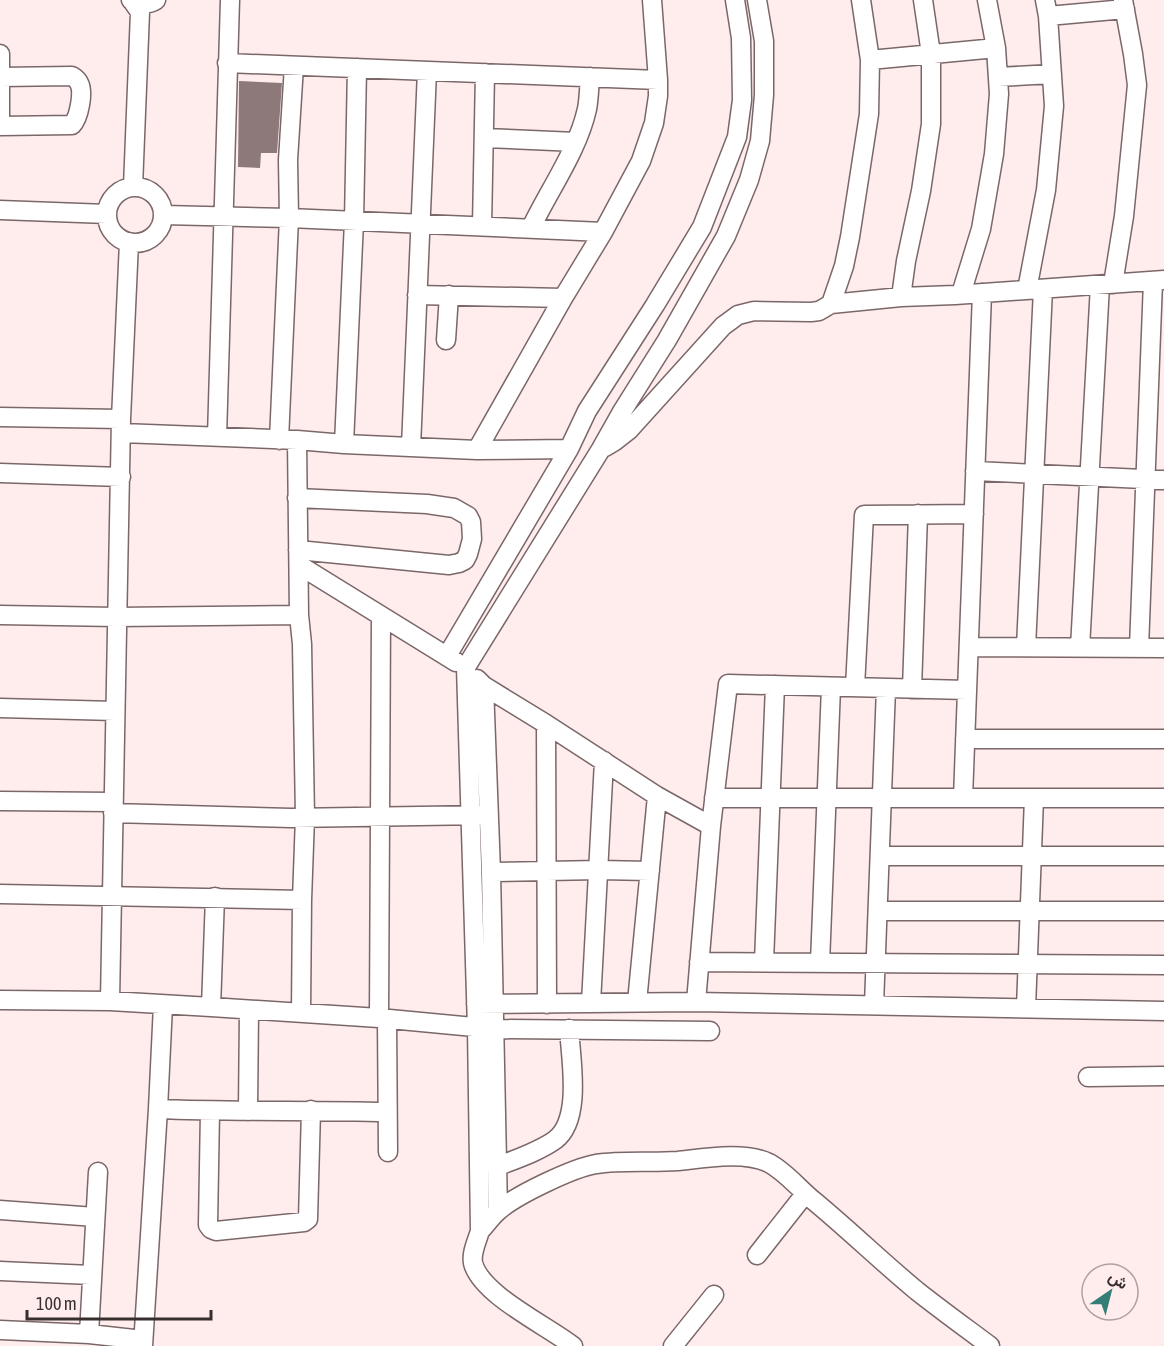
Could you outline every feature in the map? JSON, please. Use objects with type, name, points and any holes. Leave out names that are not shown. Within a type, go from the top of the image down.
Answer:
[{"type":"street","points":[[217,437],[230,0]]},
{"type":"street","points":[[477,450],[642,161],[654,123],[658,96],[652,0]]},
{"type":"street","points":[[447,656],[569,449],[587,411],[656,305],[702,227],[737,137],[742,100],[741,38],[735,0]]},
{"type":"street","points":[[485,1004],[491,872],[480,815],[465,667],[601,449],[726,236],[749,180],[760,141],[764,95],[764,41],[757,0]]},
{"type":"street","points":[[831,304],[844,266],[869,114],[870,60],[861,0]]},
{"type":"street","points":[[901,297],[931,124],[931,54],[923,0]]},
{"type":"street","points":[[961,294],[981,229],[994,154],[999,94],[996,48],[987,0]]},
{"type":"street","points":[[134,187],[142,3]]},
{"type":"street","points":[[1026,648],[1034,474],[1035,290],[1054,106],[1047,8],[1124,5],[1137,85],[1124,216],[1107,285],[1089,477],[1080,648]]},
{"type":"street","points":[[870,60],[996,48]]},
{"type":"street","points":[[0,54],[0,116]]},
{"type":"street","points":[[227,63],[658,80]]},
{"type":"street","points":[[294,66],[288,160],[288,440],[297,498],[299,615],[302,638],[305,818],[301,1012]]},
{"type":"street","points":[[344,444],[354,220],[357,68]]},
{"type":"street","points":[[411,447],[427,71]]},
{"type":"street","points":[[482,226],[485,73]]},
{"type":"street","points":[[998,77],[1052,74]]},
{"type":"street","points":[[0,77],[72,76],[79,83],[81,93],[77,118],[72,125],[0,126]]},
{"type":"street","points":[[531,228],[576,142],[587,112],[590,77]]},
{"type":"street","points":[[485,138],[576,142]]},
{"type":"street","points":[[134,187],[144,188],[153,194],[160,202],[164,215],[158,232],[150,239],[140,243],[120,239],[108,224],[109,204],[115,195],[123,189],[134,187]]},
{"type":"street","points":[[0,210],[107,214]]},
{"type":"street","points":[[164,215],[354,220],[603,232]]},
{"type":"street","points":[[110,1001],[116,617],[129,242]]},
{"type":"street","points":[[601,449],[629,430],[723,326],[738,315],[754,311],[811,312],[819,311],[831,304],[901,297],[1035,290],[1158,280],[1145,480],[1139,648]]},
{"type":"street","points":[[963,798],[982,293]]},
{"type":"street","points":[[417,295],[563,298]]},
{"type":"street","points":[[446,340],[449,295]]},
{"type":"street","points":[[0,417],[122,426],[217,437],[477,450],[569,449]]},
{"type":"street","points":[[975,471],[1164,480]]},
{"type":"street","points":[[0,473],[121,477]]},
{"type":"street","points":[[297,498],[427,504],[454,508],[468,516],[472,531],[465,560],[449,565],[299,558]]},
{"type":"street","points":[[912,689],[918,514]]},
{"type":"street","points":[[855,687],[864,515],[974,514]]},
{"type":"street","points":[[299,558],[381,616],[465,667],[484,686],[657,796],[711,826]]},
{"type":"street","points":[[0,615],[116,617],[299,615]]},
{"type":"street","points":[[381,616],[383,1018],[388,1152]]},
{"type":"street","points":[[969,647],[1164,648]]},
{"type":"street","points":[[696,1002],[711,826],[728,684],[967,690]]},
{"type":"street","points":[[764,962],[775,685]]},
{"type":"street","points":[[484,686],[480,815],[485,1004],[498,1211]]},
{"type":"street","points":[[820,963],[831,687]]},
{"type":"street","points":[[874,1005],[886,688]]},
{"type":"street","points":[[0,708],[115,711]]},
{"type":"street","points":[[546,724],[547,1004]]},
{"type":"street","points":[[965,740],[1164,740]]},
{"type":"street","points":[[591,1003],[604,761]]},
{"type":"street","points":[[637,1002],[657,796]]},
{"type":"street","points":[[714,798],[1164,798]]},
{"type":"street","points":[[1026,1008],[1034,798]]},
{"type":"street","points":[[0,801],[305,818],[480,815]]},
{"type":"street","points":[[880,856],[1164,856]]},
{"type":"street","points":[[491,872],[650,871]]},
{"type":"street","points":[[0,894],[302,900]]},
{"type":"street","points":[[211,1007],[215,897]]},
{"type":"street","points":[[878,911],[1164,910]]},
{"type":"street","points":[[699,962],[1164,965]]},
{"type":"street","points":[[0,1000],[110,1001],[301,1012],[486,1029],[710,1031]]},
{"type":"street","points":[[485,1004],[696,1002],[1164,1011]]},
{"type":"street","points":[[0,1330],[89,1334],[143,1343],[163,1005]]},
{"type":"street","points":[[248,1111],[249,1010]]},
{"type":"street","points":[[486,1029],[480,1231],[474,1249],[473,1262],[481,1279],[502,1298],[573,1346]]},
{"type":"street","points":[[496,1167],[540,1149],[556,1139],[568,1124],[573,1094],[569,1029]]},
{"type":"street","points":[[1088,1077],[1164,1076]]},
{"type":"street","points":[[158,1109],[387,1112]]},
{"type":"street","points":[[210,1111],[208,1225],[216,1231],[304,1222],[308,1219],[310,1110]]},
{"type":"street","points":[[480,1231],[498,1211],[520,1197],[578,1169],[597,1164],[753,1158],[767,1162],[778,1169],[916,1290],[988,1346]]},
{"type":"street","points":[[89,1334],[98,1172]]},
{"type":"street","points":[[757,1255],[805,1194]]},
{"type":"street","points":[[0,1210],[95,1217]]},
{"type":"street","points":[[0,1271],[91,1275]]},
{"type":"street","points":[[674,1346],[714,1295]]},
{"type":"building","points":[[239,81],[282,83],[277,153],[261,153],[260,168],[238,167]]}]
